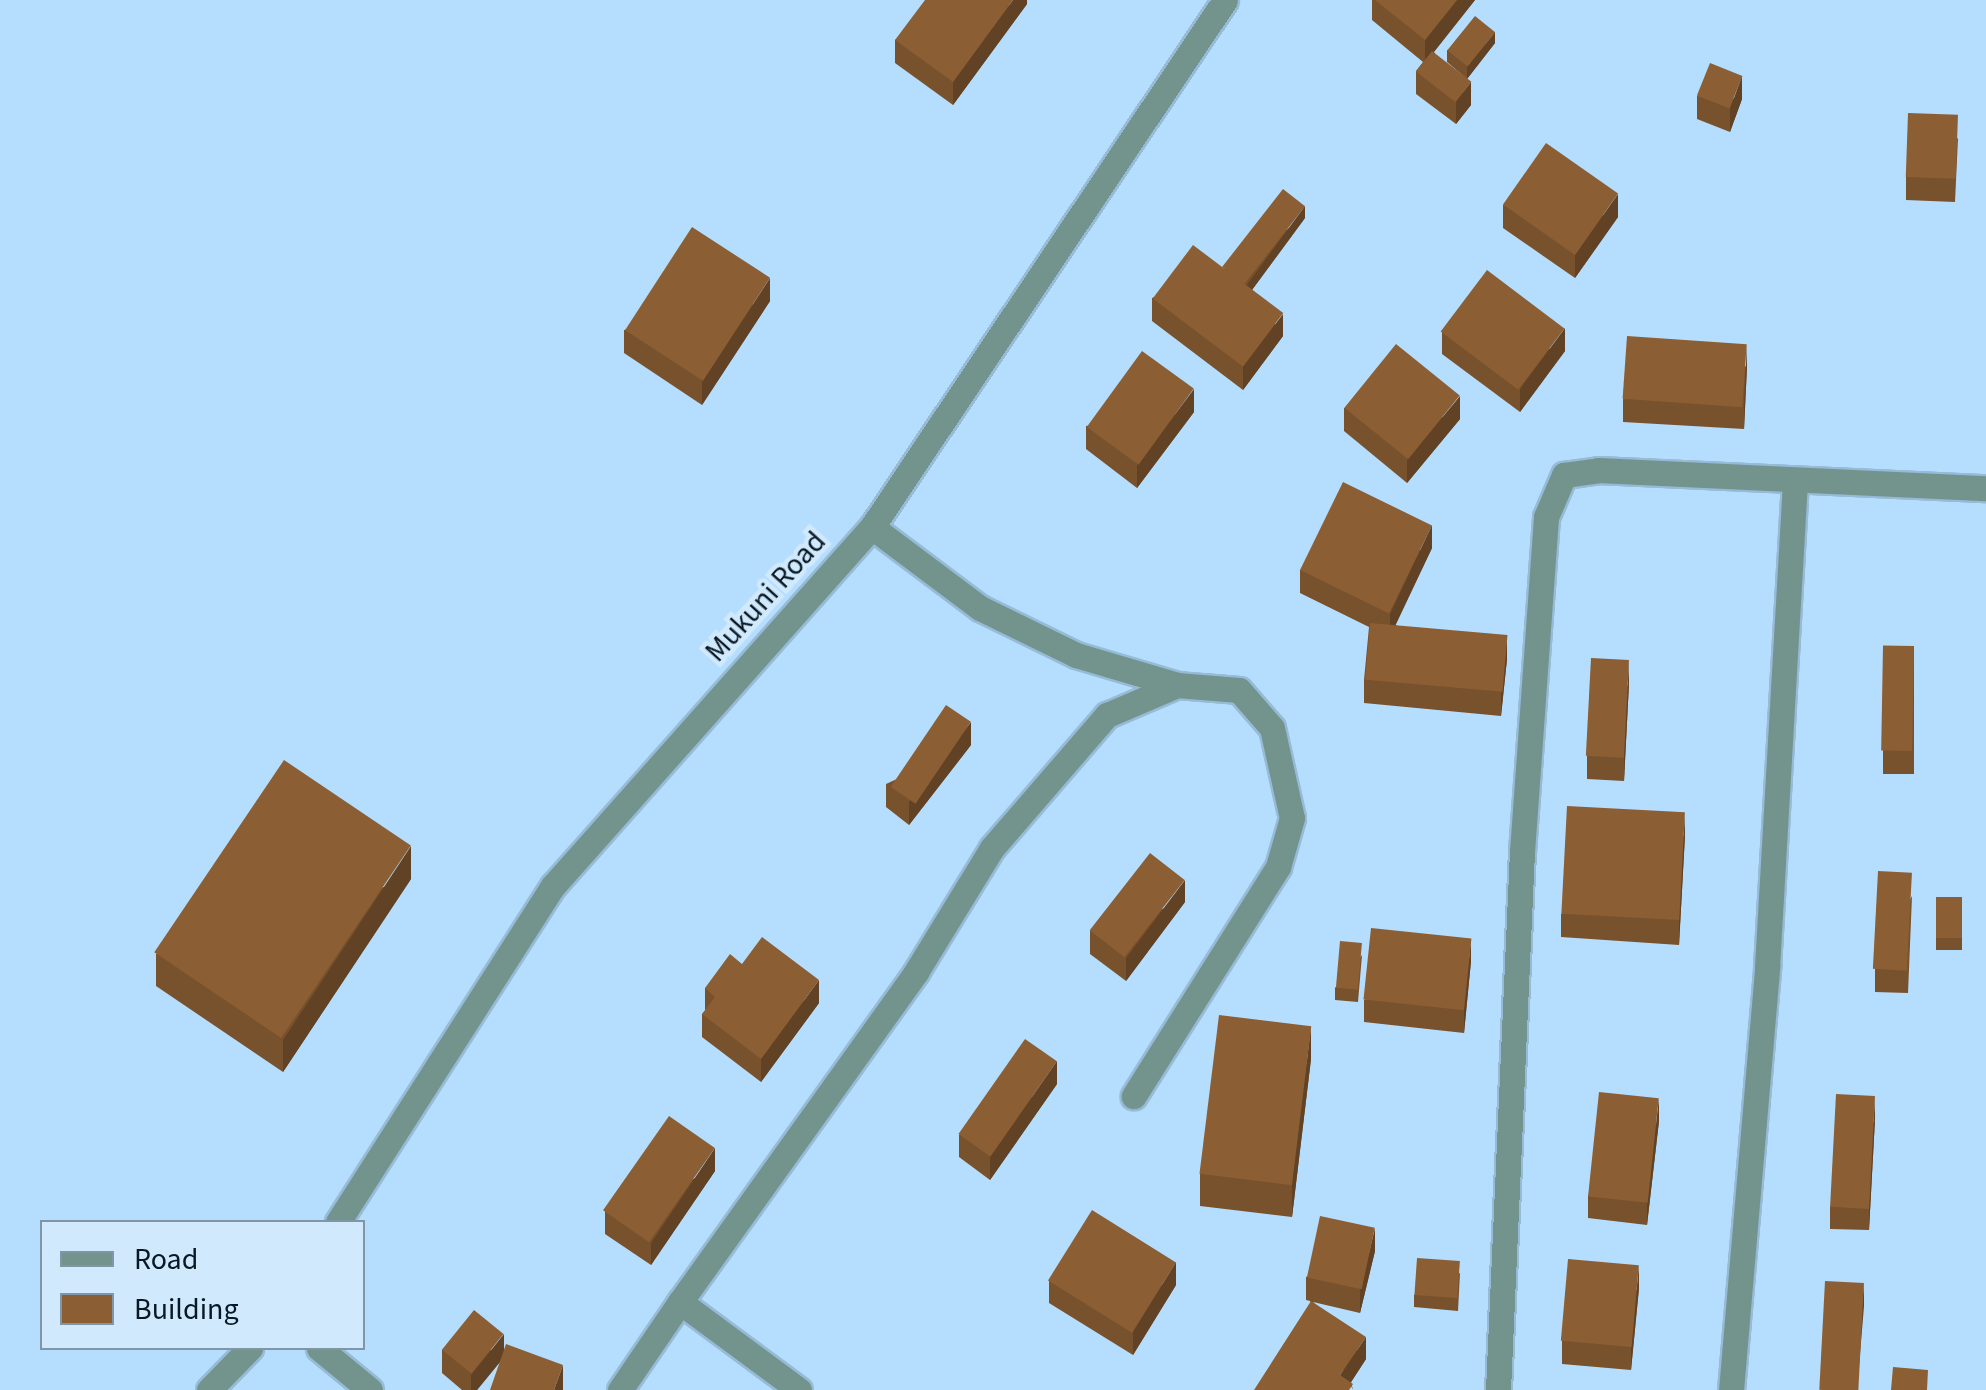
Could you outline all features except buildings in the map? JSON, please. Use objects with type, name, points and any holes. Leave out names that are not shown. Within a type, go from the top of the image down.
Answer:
[{"type":"street","name":"Mukuni Road","points":[[339,1220],[553,886],[872,527],[1225,0]]},
{"type":"street","points":[[1498,1390],[1522,852],[1546,516],[1564,476],[1598,470],[1986,488]]},
{"type":"street","points":[[1731,1390],[1767,967],[1795,480]]},
{"type":"street","points":[[872,527],[980,608],[1076,656],[1177,685],[1238,690],[1272,728],[1292,818],[1278,867],[1134,1096]]},
{"type":"street","points":[[620,1390],[916,972],[992,848],[1107,715],[1177,685]]},
{"type":"street","points":[[680,1302],[799,1390]]},
{"type":"street","points":[[209,1390],[248,1350]]},
{"type":"street","points":[[321,1350],[370,1390]]}]
